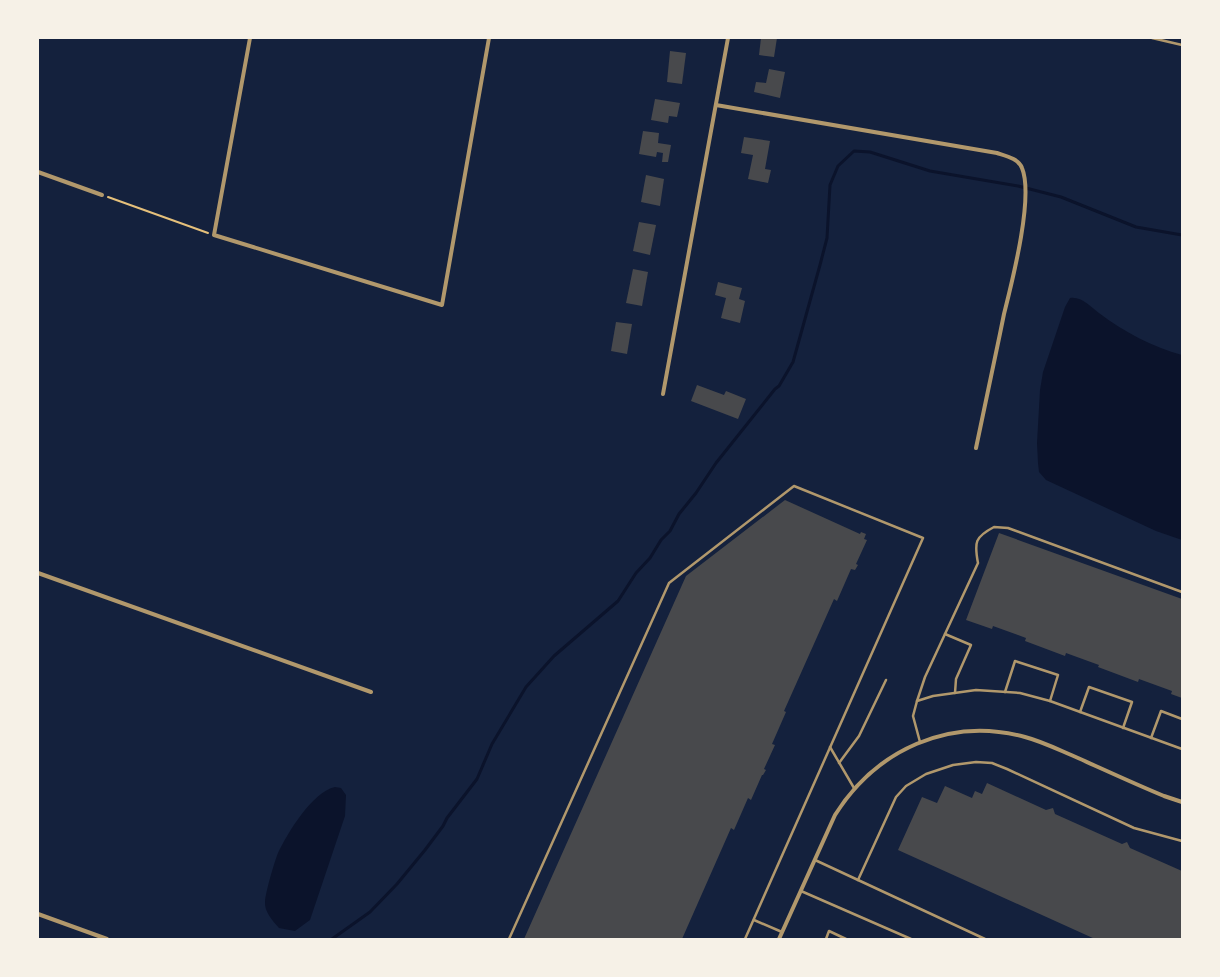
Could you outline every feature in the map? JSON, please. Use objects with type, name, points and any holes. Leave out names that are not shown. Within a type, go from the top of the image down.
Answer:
[{"type":"street","points":[[250,38],[214,235],[442,305],[489,38]]},
{"type":"street","points":[[664,394],[728,38]]},
{"type":"street","points":[[716,105],[997,153],[1018,162],[1022,166],[1026,180],[1026,194],[1018,254],[976,448]]},
{"type":"street","points":[[38,172],[102,195]]},
{"type":"street","points":[[38,573],[371,692]]},
{"type":"street","points":[[779,939],[835,815],[854,788],[881,763],[920,742],[947,734],[965,732],[997,732],[1018,735],[1045,744],[1149,790],[1182,802]]},
{"type":"street","points":[[38,914],[107,939]]},
{"type":"lane","points":[[1152,38],[1182,45]]},
{"type":"lane","points":[[508,939],[669,584],[794,486],[923,538],[745,939]]},
{"type":"lane","points":[[920,742],[912,716],[917,701],[925,678],[978,563],[976,543],[979,536],[994,526],[1008,528],[1182,592]]},
{"type":"lane","points":[[945,634],[971,645],[956,679],[956,693]]},
{"type":"lane","points":[[1006,692],[1015,661],[1058,675],[1050,701]]},
{"type":"lane","points":[[839,763],[859,736],[886,680]]},
{"type":"lane","points":[[1080,712],[1089,687],[1132,702],[1123,728]]},
{"type":"lane","points":[[917,701],[933,696],[976,690],[1020,693],[1050,701],[1182,749]]},
{"type":"lane","points":[[1151,738],[1161,711],[1182,719]]},
{"type":"lane","points":[[830,747],[854,788]]},
{"type":"lane","points":[[858,880],[896,797],[906,786],[926,774],[953,765],[976,762],[992,763],[1007,769],[1134,828],[1182,841]]},
{"type":"lane","points":[[815,860],[985,939]]},
{"type":"lane","points":[[801,891],[911,939]]},
{"type":"lane","points":[[754,920],[782,932]]},
{"type":"lane","points":[[826,939],[829,931],[846,939]]},
{"type":"path","points":[[102,195],[214,235]]},
{"type":"water","points":[[1070,298],[1082,300],[1129,333],[1160,348],[1182,355],[1182,540],[1156,531],[1046,480],[1039,472],[1037,443],[1040,390],[1043,372],[1065,307]]},
{"type":"water","points":[[335,787],[341,788],[346,795],[345,816],[310,920],[295,931],[279,928],[267,913],[265,905],[270,877],[278,853],[287,835],[309,805],[326,790]]},
{"type":"building","points":[[761,38],[777,38],[774,57],[759,55]]},
{"type":"building","points":[[670,51],[686,53],[682,84],[667,82]]},
{"type":"building","points":[[769,69],[785,72],[780,98],[754,92],[756,82],[766,83]]},
{"type":"building","points":[[655,99],[680,103],[677,117],[669,116],[668,123],[651,120]]},
{"type":"building","points":[[643,131],[659,133],[658,143],[671,145],[668,162],[662,162],[663,153],[657,152],[656,157],[639,154]]},
{"type":"building","points":[[744,137],[770,141],[765,169],[771,170],[768,183],[748,179],[753,155],[741,153]]},
{"type":"building","points":[[646,175],[664,179],[660,206],[641,202]]},
{"type":"building","points":[[639,222],[656,225],[650,255],[633,251]]},
{"type":"building","points":[[633,269],[648,272],[642,306],[626,303]]},
{"type":"building","points":[[718,282],[742,288],[739,299],[745,301],[740,323],[721,318],[726,298],[715,295]]},
{"type":"building","points":[[616,322],[632,324],[627,354],[611,351]]},
{"type":"building","points":[[697,385],[724,395],[726,391],[746,399],[738,419],[691,401]]},
{"type":"building","points":[[785,500],[860,534],[861,532],[866,534],[864,539],[867,540],[856,564],[858,565],[855,570],[851,569],[837,601],[834,599],[784,711],[786,712],[772,744],[775,745],[764,769],[766,770],[762,775],[751,800],[748,798],[734,830],[731,828],[682,939],[524,939],[686,576]]},
{"type":"building","points":[[999,533],[1182,599],[1182,698],[1171,694],[1172,691],[1139,679],[1138,682],[1066,653],[1065,656],[1025,641],[1026,638],[993,626],[992,629],[966,620]]},
{"type":"building","points":[[987,783],[1046,810],[1053,808],[1055,814],[1122,844],[1127,842],[1130,848],[1182,871],[1182,939],[1095,939],[898,850],[922,797],[937,803],[945,786],[972,798],[975,791],[982,794]]},
{"type":"waterway","points":[[332,939],[370,912],[397,884],[425,850],[477,779],[492,744],[526,687],[554,656],[618,601],[636,573],[650,558],[661,540],[670,531],[679,514],[696,493],[716,463],[779,386],[793,362],[827,238],[830,185],[838,166],[854,151],[870,152],[930,171],[1018,186],[1061,197],[1136,227],[1182,235]]}]
